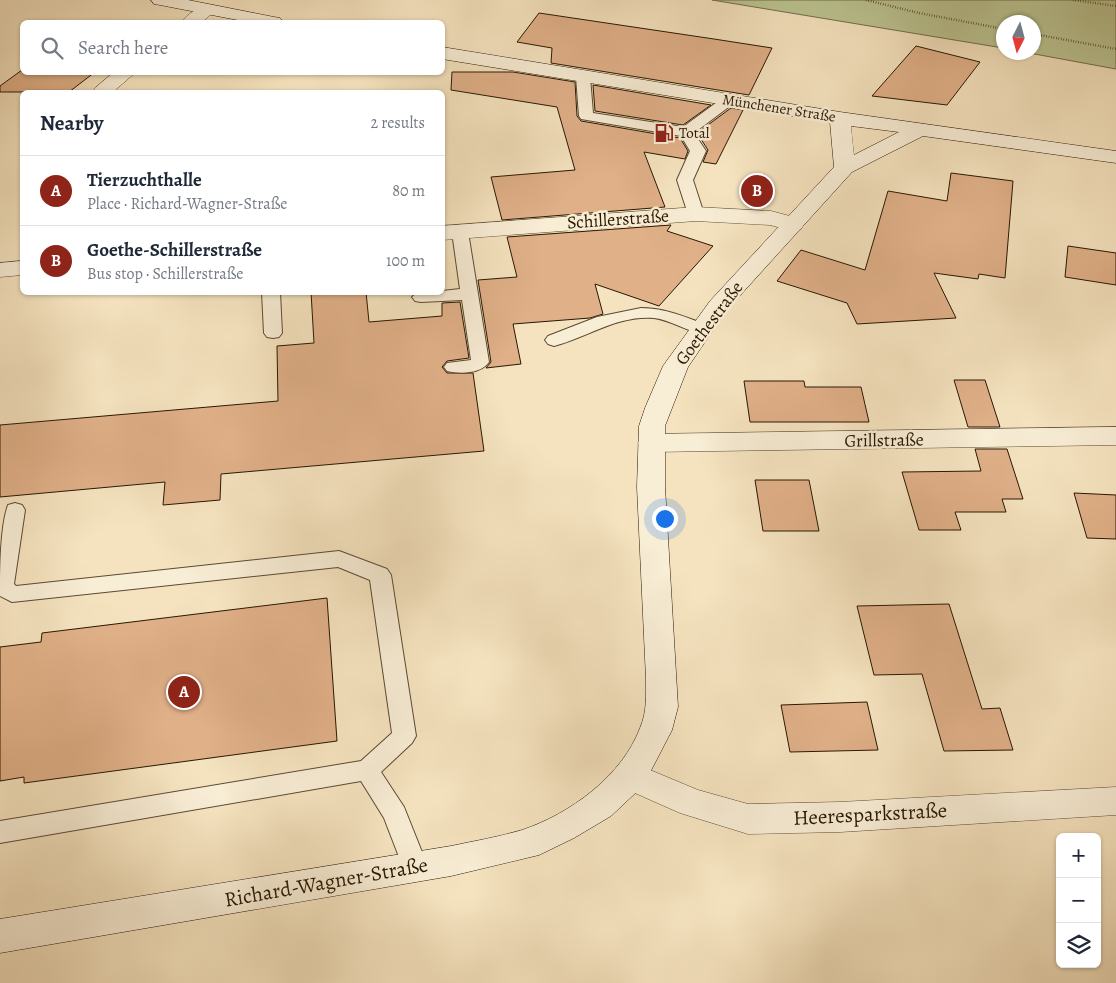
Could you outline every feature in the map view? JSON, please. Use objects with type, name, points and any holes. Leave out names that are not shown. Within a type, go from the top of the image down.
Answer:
[{"type":"street","points":[[160,0],[263,20]]},
{"type":"street","points":[[194,20],[207,10]]},
{"type":"street","name":"Münchener Straße","points":[[445,54],[840,118],[1116,157]]},
{"type":"street","points":[[104,90],[122,75]]},
{"type":"street","points":[[840,118],[845,168]]},
{"type":"street","name":"Goethestraße","points":[[631,776],[656,730],[662,707],[651,443],[652,426],[664,392],[676,366],[718,306],[845,168],[921,128]]},
{"type":"street","name":"Schillerstraße","points":[[451,232],[696,214],[754,217],[793,224]]},
{"type":"street","points":[[0,270],[20,268]]},
{"type":"street","name":"Grillstraße","points":[[651,443],[1116,436]]},
{"type":"street","name":"Heeresparkstraße","points":[[631,776],[692,803],[748,819],[840,817],[1116,801]]},
{"type":"street","name":"Richard-Wagner-Straße","points":[[0,936],[415,867],[527,844],[562,828],[599,806],[631,776]]},
{"type":"lane","points":[[583,77],[586,116],[686,132],[729,100]]},
{"type":"lane","points":[[686,132],[698,151],[685,180],[696,214]]},
{"type":"lane","points":[[451,232],[469,294],[480,362],[473,366],[453,367]]},
{"type":"lane","points":[[421,297],[469,294]]},
{"type":"lane","points":[[271,295],[273,333]]},
{"type":"lane","points":[[554,340],[620,316],[635,313],[656,313],[702,329]]},
{"type":"lane","points":[[0,832],[367,770],[404,736],[380,575],[338,558],[12,594],[3,587],[15,510]]},
{"type":"lane","points":[[367,770],[396,814],[415,867]]},
{"type":"path","points":[[866,0],[919,13],[996,27]]},
{"type":"path","points":[[1073,0],[1116,6]]},
{"type":"path","points":[[1041,35],[1116,50]]},
{"type":"green space","points":[[712,0],[1116,0],[1116,69],[1041,55],[1041,15],[996,15],[996,47]]},
{"type":"building","points":[[539,13],[772,48],[749,95],[551,63],[552,48],[517,42]]},
{"type":"building","points":[[916,46],[980,62],[947,105],[872,96]]},
{"type":"building","points":[[20,71],[20,75],[91,75],[72,90],[0,92],[0,86]]},
{"type":"building","points":[[452,72],[513,72],[575,82],[577,116],[581,121],[680,138],[688,151],[685,159],[644,152],[665,207],[502,220],[491,177],[575,170],[557,107],[451,90]]},
{"type":"building","points":[[593,85],[711,105],[683,125],[595,111]]},
{"type":"building","points":[[731,108],[743,110],[716,164],[703,162],[708,150],[697,133]]},
{"type":"building","points":[[951,173],[1013,181],[1005,278],[979,274],[978,279],[934,273],[956,318],[857,324],[847,303],[777,281],[801,250],[865,270],[888,191],[947,201]]},
{"type":"building","points":[[671,225],[667,231],[713,246],[659,306],[595,284],[603,314],[590,318],[513,324],[521,364],[486,368],[491,362],[478,280],[517,277],[507,237]]},
{"type":"building","points":[[1068,246],[1116,253],[1116,285],[1065,277]]},
{"type":"building","points":[[311,295],[366,295],[369,322],[442,316],[442,303],[460,302],[469,358],[447,361],[442,367],[447,373],[473,373],[484,451],[221,474],[220,500],[163,505],[165,482],[0,497],[0,425],[278,401],[277,346],[314,343]]},
{"type":"building","points":[[954,380],[985,380],[1000,427],[968,427]]},
{"type":"building","points":[[744,381],[804,381],[805,387],[861,387],[869,422],[750,422]]},
{"type":"building","points":[[975,449],[1007,449],[1023,499],[1002,499],[1006,512],[955,512],[961,530],[919,530],[902,472],[981,471]]},
{"type":"building","points":[[755,480],[809,480],[819,531],[763,531]]},
{"type":"building","points":[[1074,493],[1116,495],[1116,539],[1087,538]]},
{"type":"building","points":[[327,598],[337,741],[24,783],[24,777],[0,781],[0,647],[41,642],[42,633]]},
{"type":"building","points":[[949,604],[982,709],[1000,708],[1013,750],[944,751],[922,674],[874,675],[857,606]]},
{"type":"building","points":[[867,702],[878,750],[790,752],[781,705]]},
{"type":"place","name":"Total","points":[[664,133]]},
{"type":"place","name":"Goethe-Schillerstraße","points":[[757,191]]},
{"type":"place","name":"Tierzuchthalle","points":[[184,692]]}]
